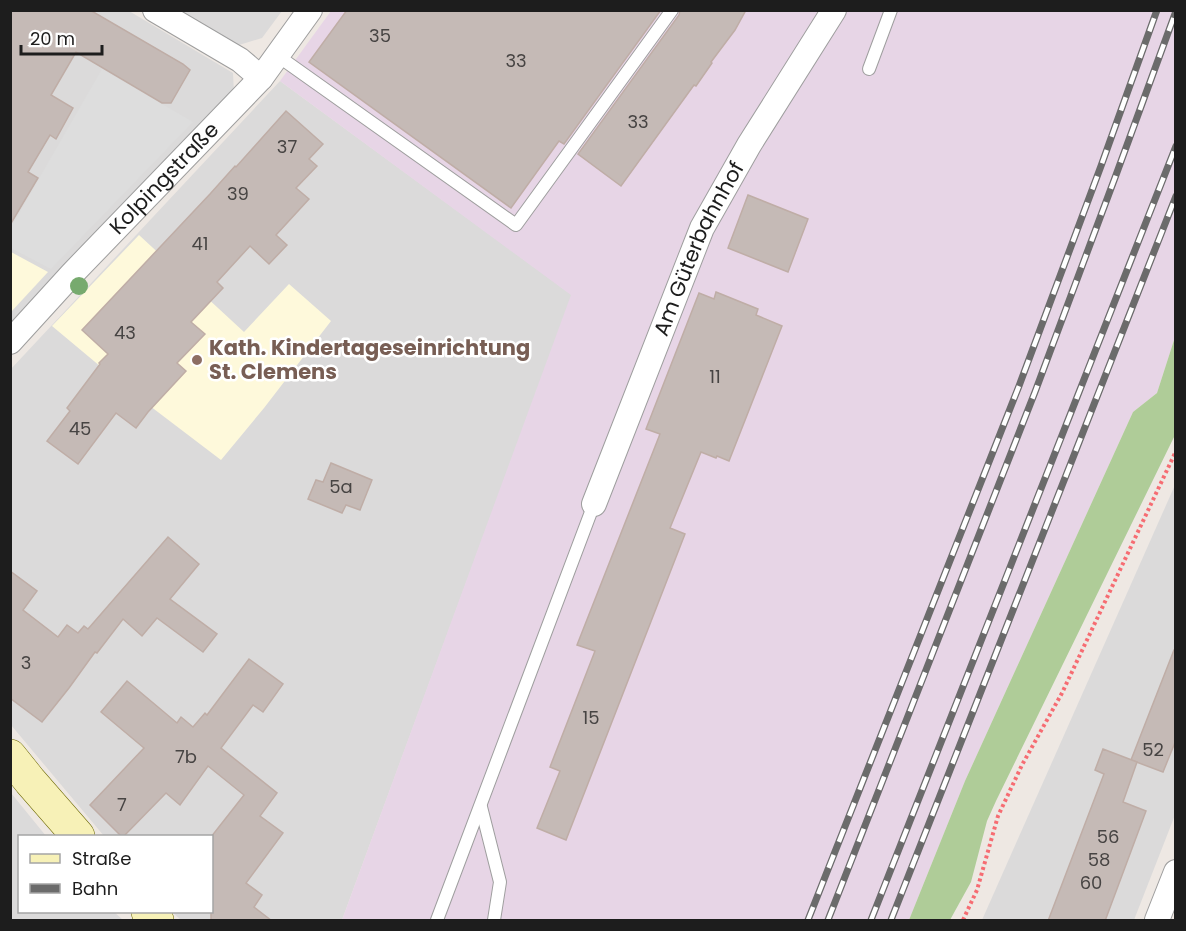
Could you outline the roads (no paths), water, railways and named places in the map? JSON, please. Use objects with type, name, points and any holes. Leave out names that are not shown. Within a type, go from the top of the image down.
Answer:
[{"type":"main road","points":[[10,756],[76,835]]},
{"type":"street","points":[[155,10],[240,60],[261,78]]},
{"type":"street","name":"Kolpingstraße","points":[[10,342],[72,274],[261,78],[310,10]]},
{"type":"street","name":"Am Güterbahnhof","points":[[594,504],[702,228],[749,145],[834,10]]},
{"type":"street","points":[[1157,921],[1175,875]]},
{"type":"lane","points":[[278,56],[516,225],[672,10]]},
{"type":"lane","points":[[869,69],[891,10]]},
{"type":"lane","points":[[437,921],[594,504]]},
{"type":"lane","points":[[481,807],[500,882],[494,921]]},
{"type":"railway","points":[[808,920],[1019,386],[1157,10]]},
{"type":"railway","points":[[828,920],[1035,392],[1176,11]]},
{"type":"railway","points":[[871,920],[1176,146]]},
{"type":"railway","points":[[891,920],[1176,196]]},
{"type":"place","name":"Kath. Kindertageseinrichtung St. Clemens","points":[[197,360]]}]
